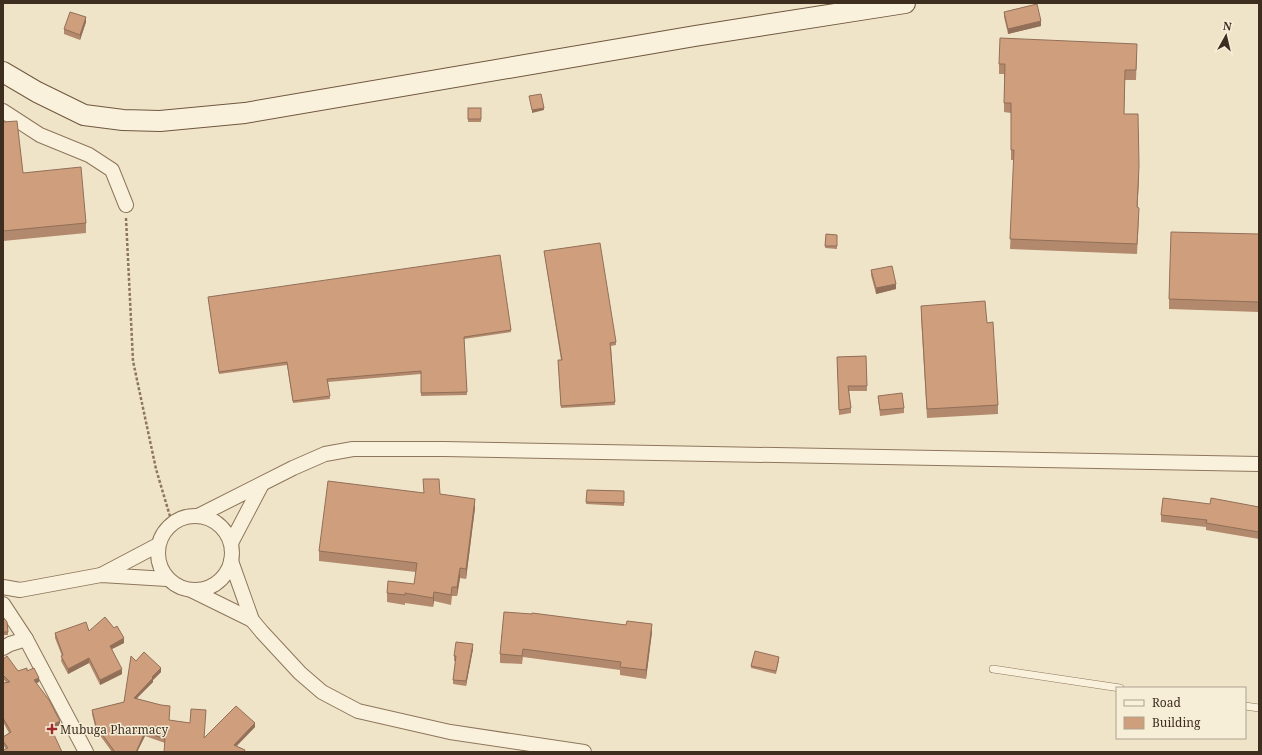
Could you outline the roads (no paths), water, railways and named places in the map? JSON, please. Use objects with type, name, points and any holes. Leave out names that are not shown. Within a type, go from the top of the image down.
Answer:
[{"type":"main road","points":[[3,72],[37,92],[84,114],[123,120],[160,122],[245,113],[695,36],[905,3]]},
{"type":"street","points":[[3,111],[40,134],[89,155],[112,170],[126,205]]},
{"type":"street","points":[[198,516],[293,468],[325,454],[353,449],[444,448],[1259,464]]},
{"type":"street","points":[[231,543],[262,484]]},
{"type":"street","points":[[189,516],[198,516],[207,518],[222,527],[231,543],[232,552],[231,561],[224,577],[217,583],[200,590],[191,590],[182,588],[167,579],[158,563],[157,554],[161,537],[172,523],[189,516]]},
{"type":"street","points":[[101,575],[158,545]]},
{"type":"street","points":[[231,561],[252,620],[300,673],[322,692],[358,711],[450,732],[584,752]]},
{"type":"street","points":[[3,587],[20,590],[101,575],[167,579]]},
{"type":"street","points":[[191,590],[252,620]]},
{"type":"street","points":[[3,604],[26,639],[86,752]]},
{"type":"street","points":[[3,648],[26,639]]},
{"type":"lane","points":[[993,669],[1116,687]]},
{"type":"lane","points":[[1246,706],[1259,708]]},
{"type":"place","name":"Mubuga Pharmacy","points":[[52,729]]}]
